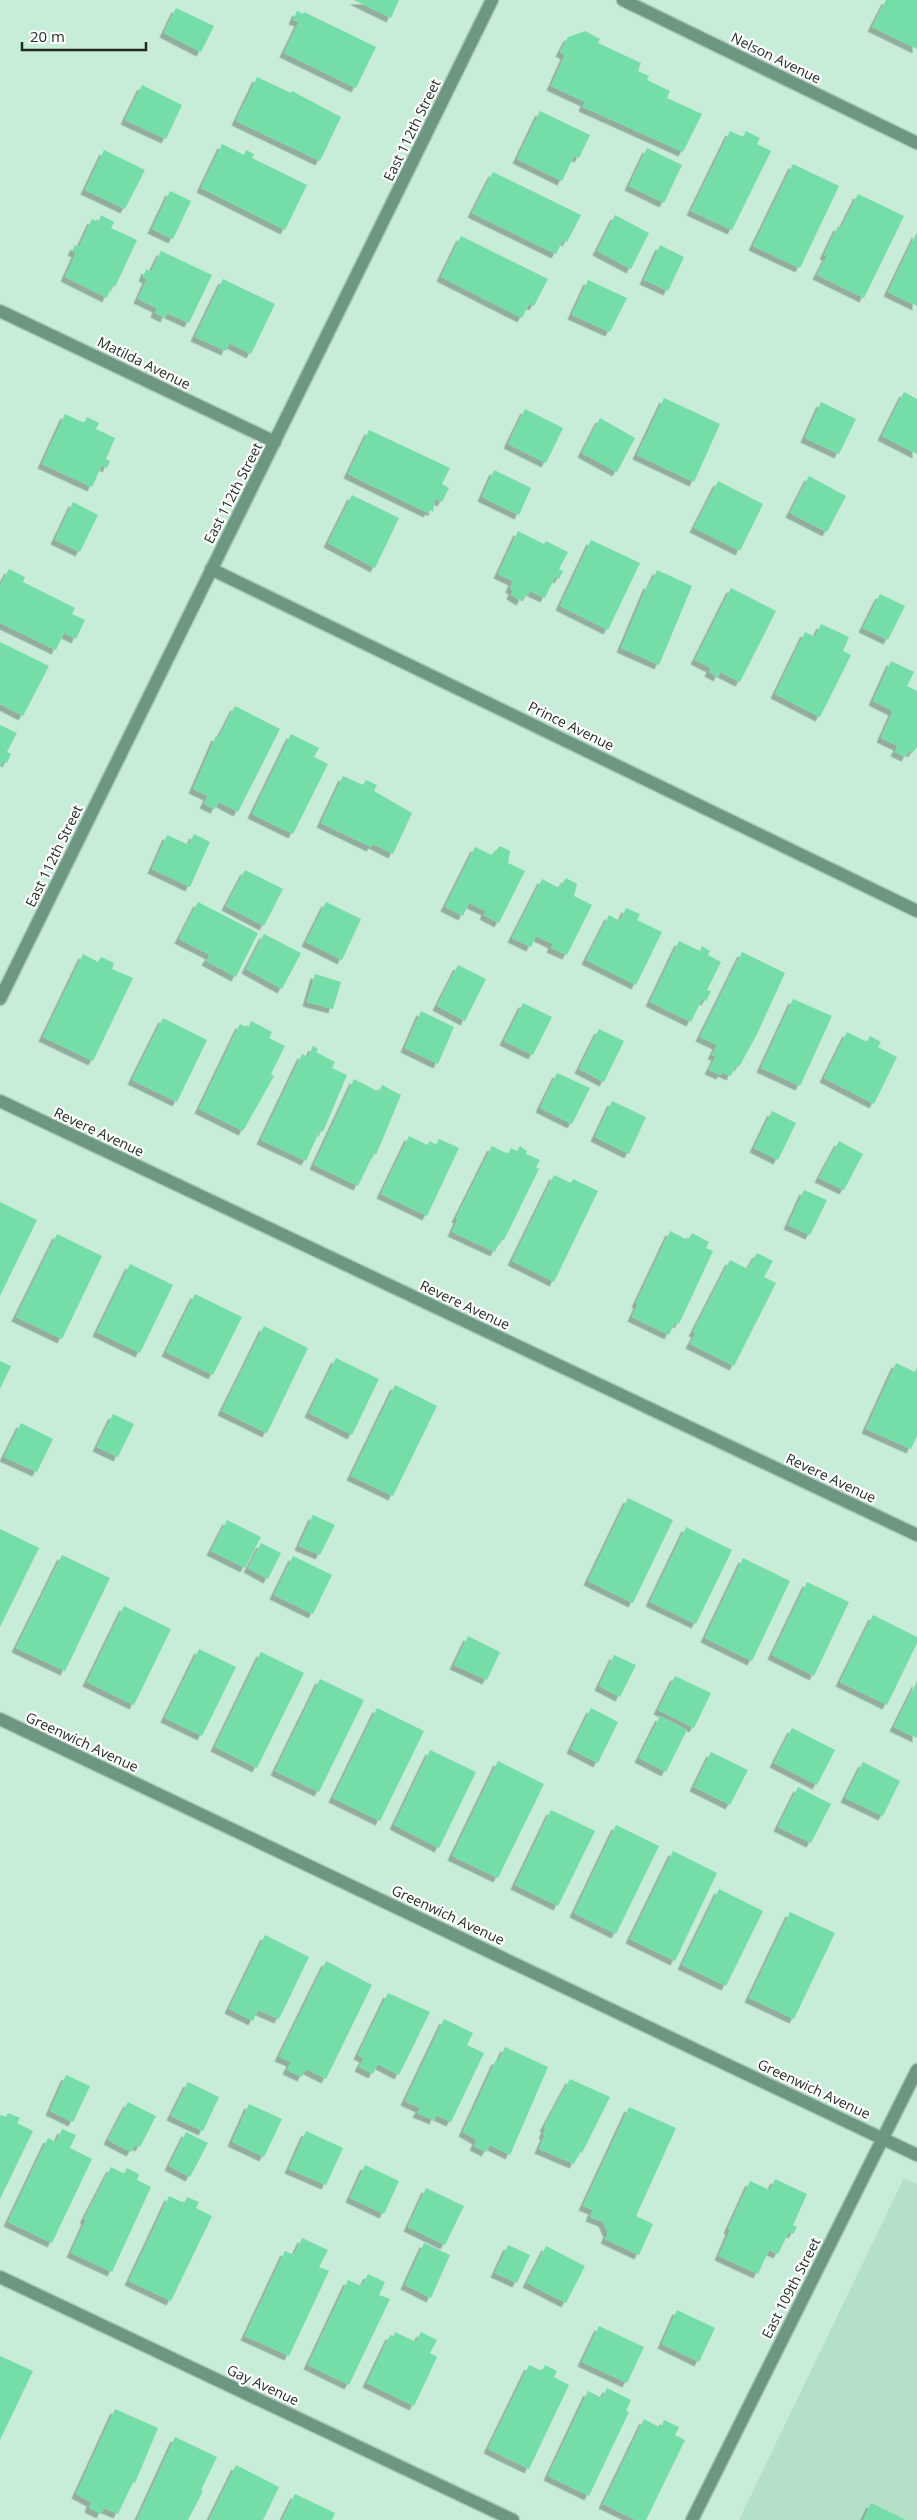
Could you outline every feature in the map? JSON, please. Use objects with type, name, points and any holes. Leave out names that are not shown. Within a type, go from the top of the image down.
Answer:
[{"type":"street","name":"East 112th Street","points":[[0,999],[492,0]]},
{"type":"street","name":"Nelson Avenue","points":[[623,0],[917,143]]},
{"type":"street","name":"Matilda Avenue","points":[[0,310],[275,442]]},
{"type":"street","name":"Prince Avenue","points":[[211,569],[917,911]]},
{"type":"street","name":"Revere Avenue","points":[[0,1101],[917,1535]]},
{"type":"street","name":"Greenwich Avenue","points":[[0,1720],[917,2154]]},
{"type":"street","name":"East 109th Street","points":[[692,2520],[917,2070]]},
{"type":"street","name":"Gay Avenue","points":[[0,2277],[513,2520]]},
{"type":"shaded area","points":[[904,2178],[917,2184],[917,2520],[739,2520]]},
{"type":"building","points":[[354,0],[399,0],[391,18]]},
{"type":"building","points":[[886,0],[917,0],[917,49],[872,27]]},
{"type":"building","points":[[176,8],[214,26],[201,52],[164,33]]},
{"type":"building","points":[[297,11],[303,14],[304,12],[376,47],[356,88],[284,53],[299,22],[293,20]]},
{"type":"building","points":[[585,31],[600,39],[598,43],[641,63],[638,71],[649,76],[647,80],[670,91],[667,98],[702,114],[683,152],[583,107],[585,102],[551,86],[565,55],[560,52],[568,37]]},
{"type":"building","points":[[257,77],[291,93],[292,91],[341,117],[320,161],[236,121]]},
{"type":"building","points":[[142,85],[182,105],[166,139],[125,120]]},
{"type":"building","points":[[540,111],[590,135],[579,158],[574,156],[562,181],[517,159]]},
{"type":"building","points":[[730,131],[743,137],[746,131],[760,138],[757,144],[771,151],[732,230],[691,211]]},
{"type":"building","points":[[222,144],[244,155],[246,150],[254,154],[252,158],[307,185],[285,230],[201,188]]},
{"type":"building","points":[[647,148],[682,165],[664,203],[629,186]]},
{"type":"building","points":[[104,150],[145,170],[125,209],[85,190]]},
{"type":"building","points":[[793,164],[839,186],[800,268],[753,246]]},
{"type":"building","points":[[493,172],[581,215],[567,242],[563,240],[556,254],[472,213]]},
{"type":"building","points":[[170,191],[191,201],[173,239],[152,229]]},
{"type":"building","points":[[858,194],[904,216],[864,298],[817,275],[827,256],[824,255],[838,226],[841,228]]},
{"type":"building","points":[[101,215],[114,222],[111,228],[137,240],[115,287],[112,285],[107,298],[65,277],[76,253],[72,251],[75,245],[79,247],[92,219],[98,222]]},
{"type":"building","points":[[615,215],[649,233],[631,269],[597,251]]},
{"type":"building","points":[[917,232],[917,306],[888,292]]},
{"type":"building","points":[[461,236],[548,279],[534,306],[529,304],[522,318],[441,277]]},
{"type":"building","points":[[660,245],[684,257],[668,291],[644,280]]},
{"type":"building","points":[[161,251],[212,275],[189,323],[167,313],[165,318],[155,313],[157,308],[138,299],[147,279],[143,277],[146,269],[151,272]]},
{"type":"building","points":[[223,279],[275,304],[251,354],[229,343],[226,351],[195,337]]},
{"type":"building","points":[[588,280],[627,298],[610,332],[572,315]]},
{"type":"building","points":[[904,392],[917,399],[917,454],[882,436]]},
{"type":"building","points":[[664,398],[720,424],[694,482],[637,455]]},
{"type":"building","points":[[821,402],[856,419],[839,454],[805,438]]},
{"type":"building","points":[[525,409],[563,428],[546,463],[508,444]]},
{"type":"building","points":[[65,414],[84,423],[87,417],[99,423],[96,429],[115,438],[106,459],[110,461],[107,468],[102,465],[92,487],[42,464]]},
{"type":"building","points":[[600,418],[635,438],[617,472],[582,453]]},
{"type":"building","points":[[369,430],[450,468],[442,484],[449,488],[442,502],[435,499],[433,512],[430,510],[428,513],[348,474]]},
{"type":"building","points":[[494,470],[531,488],[519,515],[482,497]]},
{"type":"building","points":[[809,476],[846,496],[827,532],[790,513]]},
{"type":"building","points":[[718,481],[763,504],[740,551],[694,528]]},
{"type":"building","points":[[352,495],[399,518],[375,568],[328,543]]},
{"type":"building","points":[[73,502],[98,515],[80,552],[55,540]]},
{"type":"building","points":[[518,531],[544,544],[546,541],[568,552],[559,569],[563,571],[559,579],[555,577],[545,598],[530,591],[527,597],[524,595],[521,601],[511,595],[513,590],[510,588],[513,581],[498,574]]},
{"type":"building","points":[[591,540],[640,563],[608,630],[560,606]]},
{"type":"building","points":[[9,569],[25,577],[23,582],[75,608],[72,614],[85,620],[76,639],[64,633],[56,650],[0,623],[0,586]]},
{"type":"building","points":[[657,570],[692,586],[659,665],[621,648],[648,584],[650,585]]},
{"type":"building","points":[[731,588],[776,611],[740,682],[720,672],[718,677],[709,672],[711,668],[695,660]]},
{"type":"building","points":[[880,594],[905,606],[888,640],[863,628]]},
{"type":"building","points":[[821,624],[849,637],[843,651],[851,655],[820,717],[775,694],[805,632],[815,637]]},
{"type":"building","points":[[0,642],[49,666],[23,716],[0,704]]},
{"type":"building","points":[[891,661],[914,672],[907,686],[917,691],[917,747],[912,753],[909,751],[906,757],[895,752],[898,746],[881,738],[893,711],[873,701]]},
{"type":"building","points":[[235,706],[280,729],[238,812],[219,802],[215,809],[204,804],[208,796],[193,789],[216,736],[219,737]]},
{"type":"building","points":[[0,725],[17,733],[7,752],[11,754],[7,763],[3,761],[0,767]]},
{"type":"building","points":[[291,734],[319,748],[314,757],[328,764],[293,834],[252,814]]},
{"type":"building","points":[[343,776],[363,785],[366,780],[377,785],[374,791],[412,813],[393,854],[373,844],[371,847],[321,823]]},
{"type":"building","points":[[194,834],[210,842],[190,887],[152,869],[167,835],[189,845]]},
{"type":"building","points":[[500,846],[510,851],[508,863],[525,871],[499,923],[484,915],[486,911],[469,903],[463,916],[445,907],[475,847],[492,855]]},
{"type":"building","points":[[245,870],[283,889],[264,926],[226,906]]},
{"type":"building","points":[[566,878],[577,884],[574,896],[592,905],[567,955],[551,948],[553,944],[536,936],[531,947],[512,938],[542,879],[559,888]]},
{"type":"building","points":[[198,902],[258,933],[236,977],[206,961],[210,955],[179,939]]},
{"type":"building","points":[[326,902],[361,919],[342,960],[306,942]]},
{"type":"building","points":[[626,908],[640,914],[637,920],[662,932],[636,985],[586,960],[609,915],[620,921]]},
{"type":"building","points":[[264,934],[301,953],[282,989],[246,969]]},
{"type":"building","points":[[679,941],[700,951],[702,946],[710,951],[708,955],[721,962],[707,990],[711,991],[706,1001],[702,999],[691,1022],[650,1002]]},
{"type":"building","points":[[742,952],[785,973],[757,1034],[739,1067],[736,1065],[731,1076],[722,1072],[721,1075],[709,1070],[716,1056],[712,1055],[717,1045],[700,1037]]},
{"type":"building","points":[[83,954],[98,962],[101,957],[114,963],[112,969],[133,978],[93,1061],[43,1037]]},
{"type":"building","points":[[458,965],[486,979],[465,1021],[437,1006]]},
{"type":"building","points":[[315,974],[341,982],[333,1009],[307,1002]]},
{"type":"building","points":[[793,999],[832,1016],[800,1086],[761,1068]]},
{"type":"building","points":[[523,1003],[552,1017],[533,1055],[504,1041]]},
{"type":"building","points":[[421,1011],[454,1027],[438,1064],[405,1048]]},
{"type":"building","points":[[163,1018],[207,1040],[177,1102],[132,1080]]},
{"type":"building","points":[[251,1021],[272,1032],[269,1038],[285,1046],[271,1074],[274,1076],[243,1131],[199,1109],[240,1024],[248,1028]]},
{"type":"building","points":[[599,1029],[624,1041],[604,1082],[579,1069]]},
{"type":"building","points":[[847,1032],[867,1042],[870,1036],[881,1042],[878,1047],[897,1057],[874,1104],[824,1078]]},
{"type":"building","points":[[313,1046],[318,1049],[316,1052],[335,1062],[332,1068],[347,1075],[323,1132],[320,1130],[306,1161],[261,1140],[302,1054],[308,1057]]},
{"type":"building","points":[[557,1073],[590,1088],[572,1124],[540,1108]]},
{"type":"building","points":[[354,1079],[379,1092],[382,1085],[401,1095],[376,1155],[374,1153],[358,1186],[314,1165]]},
{"type":"building","points":[[612,1101],[646,1117],[629,1154],[595,1137]]},
{"type":"building","points":[[772,1111],[796,1123],[778,1160],[754,1148]]},
{"type":"building","points":[[409,1136],[427,1145],[430,1141],[436,1145],[439,1139],[459,1148],[427,1216],[381,1194]]},
{"type":"building","points":[[839,1141],[863,1154],[844,1190],[819,1178]]},
{"type":"building","points":[[492,1146],[508,1154],[511,1148],[517,1151],[520,1146],[527,1151],[526,1154],[540,1160],[536,1167],[539,1169],[504,1240],[501,1239],[495,1252],[452,1232],[458,1219],[456,1218]]},
{"type":"building","points":[[554,1175],[571,1183],[573,1179],[598,1191],[554,1282],[512,1261]]},
{"type":"building","points":[[804,1190],[827,1200],[810,1235],[788,1225]]},
{"type":"building","points":[[0,1202],[37,1220],[0,1296]]},
{"type":"building","points":[[670,1231],[688,1240],[692,1233],[709,1242],[706,1248],[713,1251],[679,1324],[675,1322],[669,1335],[632,1317],[638,1304],[636,1303]]},
{"type":"building","points":[[57,1234],[102,1256],[62,1339],[16,1317]]},
{"type":"building","points":[[757,1253],[773,1261],[764,1277],[776,1283],[734,1366],[690,1344],[696,1333],[693,1332],[730,1260],[748,1269]]},
{"type":"building","points":[[130,1264],[173,1285],[140,1353],[97,1332]]},
{"type":"building","points":[[195,1294],[242,1317],[213,1375],[166,1352]]},
{"type":"building","points":[[264,1326],[308,1348],[267,1433],[222,1411]]},
{"type":"building","points":[[336,1358],[379,1379],[352,1435],[309,1413]]},
{"type":"building","points":[[0,1361],[11,1366],[0,1389]]},
{"type":"building","points":[[896,1363],[915,1372],[917,1367],[917,1436],[911,1449],[866,1429]]},
{"type":"building","points":[[395,1385],[437,1406],[393,1496],[351,1476]]},
{"type":"building","points":[[113,1414],[134,1424],[118,1457],[97,1447]]},
{"type":"building","points":[[21,1423],[53,1439],[37,1472],[4,1457]]},
{"type":"building","points":[[628,1498],[673,1520],[633,1603],[588,1581]]},
{"type":"building","points":[[313,1515],[335,1525],[320,1555],[299,1546]]},
{"type":"building","points":[[227,1520],[261,1537],[245,1568],[211,1551]]},
{"type":"building","points":[[686,1527],[732,1550],[696,1624],[650,1602]]},
{"type":"building","points":[[0,1529],[39,1548],[0,1627]]},
{"type":"building","points":[[261,1543],[281,1553],[268,1579],[248,1568]]},
{"type":"building","points":[[62,1555],[110,1578],[65,1671],[16,1648]]},
{"type":"building","points":[[293,1556],[332,1575],[313,1614],[274,1595]]},
{"type":"building","points":[[743,1558],[790,1581],[752,1661],[705,1638]]},
{"type":"building","points":[[807,1582],[849,1602],[814,1676],[772,1655]]},
{"type":"building","points":[[124,1606],[171,1629],[134,1705],[87,1682]]},
{"type":"building","points":[[873,1615],[917,1637],[917,1643],[887,1705],[840,1682]]},
{"type":"building","points":[[468,1636],[500,1652],[487,1680],[454,1665]]},
{"type":"building","points":[[199,1649],[236,1667],[202,1736],[165,1718]]},
{"type":"building","points":[[261,1652],[304,1673],[257,1768],[215,1747]]},
{"type":"building","points":[[614,1655],[636,1665],[620,1697],[599,1686]]},
{"type":"building","points":[[675,1676],[711,1693],[694,1728],[658,1710]]},
{"type":"building","points":[[320,1679],[364,1700],[319,1792],[275,1771]]},
{"type":"building","points":[[917,1681],[917,1738],[894,1727]]},
{"type":"building","points":[[377,1708],[424,1731],[380,1821],[333,1798]]},
{"type":"building","points":[[591,1708],[618,1722],[598,1763],[571,1749]]},
{"type":"building","points":[[660,1716],[687,1730],[666,1772],[639,1758]]},
{"type":"building","points":[[792,1728],[835,1750],[817,1785],[774,1763]]},
{"type":"building","points":[[430,1750],[476,1772],[439,1848],[394,1825]]},
{"type":"building","points":[[711,1752],[748,1770],[730,1805],[694,1787]]},
{"type":"building","points":[[498,1761],[544,1784],[498,1878],[452,1856]]},
{"type":"building","points":[[863,1762],[900,1781],[883,1816],[845,1798]]},
{"type":"building","points":[[798,1787],[831,1804],[811,1843],[778,1827]]},
{"type":"building","points":[[551,1810],[595,1831],[558,1906],[515,1885]]},
{"type":"building","points":[[616,1825],[659,1846],[616,1934],[574,1913]]},
{"type":"building","points":[[673,1851],[717,1873],[675,1961],[630,1939]]},
{"type":"building","points":[[719,1889],[763,1911],[726,1986],[682,1965]]},
{"type":"building","points":[[790,1912],[835,1933],[794,2019],[749,1998]]},
{"type":"building","points":[[265,1935],[309,1957],[279,2019],[258,2010],[253,2021],[229,2009]]},
{"type":"building","points":[[326,1961],[372,1985],[326,2079],[306,2069],[302,2077],[287,2070],[291,2062],[279,2057]]},
{"type":"building","points":[[388,1993],[430,2012],[399,2075],[378,2064],[373,2074],[359,2067],[364,2058],[358,2055]]},
{"type":"building","points":[[444,2019],[473,2033],[467,2045],[484,2053],[451,2122],[436,2115],[434,2120],[417,2113],[420,2108],[405,2101]]},
{"type":"building","points":[[505,2047],[548,2067],[510,2155],[490,2145],[486,2152],[474,2146],[477,2140],[463,2132],[496,2060],[499,2060]]},
{"type":"building","points":[[66,2075],[90,2086],[73,2122],[50,2111]]},
{"type":"building","points":[[570,2079],[610,2097],[582,2153],[580,2152],[574,2164],[539,2149],[545,2135],[543,2134],[546,2128],[544,2127]]},
{"type":"building","points":[[188,2082],[219,2097],[203,2131],[171,2116]]},
{"type":"building","points":[[128,2102],[156,2116],[140,2147],[135,2145],[131,2152],[108,2140]]},
{"type":"building","points":[[249,2104],[282,2119],[264,2157],[232,2142]]},
{"type":"building","points":[[629,2107],[676,2128],[636,2216],[653,2224],[639,2255],[605,2239],[608,2233],[603,2222],[590,2217],[593,2210],[583,2206]]},
{"type":"building","points":[[8,2113],[20,2118],[17,2123],[33,2131],[0,2199],[0,2115],[6,2117]]},
{"type":"building","points":[[62,2129],[76,2135],[70,2148],[92,2159],[52,2243],[8,2222],[48,2138],[56,2142]]},
{"type":"building","points":[[306,2131],[343,2148],[326,2185],[289,2169]]},
{"type":"building","points":[[186,2132],[208,2143],[190,2177],[169,2166]]},
{"type":"building","points":[[365,2165],[399,2181],[384,2214],[350,2198]]},
{"type":"building","points":[[111,2167],[124,2174],[127,2168],[139,2174],[137,2180],[151,2187],[112,2272],[71,2253],[86,2220],[84,2219]]},
{"type":"building","points":[[775,2179],[807,2194],[793,2225],[797,2227],[793,2234],[789,2232],[778,2254],[769,2250],[758,2274],[719,2256],[730,2230],[728,2229],[750,2181],[770,2190]]},
{"type":"building","points":[[426,2188],[464,2206],[445,2245],[408,2227]]},
{"type":"building","points":[[169,2196],[184,2203],[187,2197],[199,2202],[196,2208],[212,2216],[171,2301],[129,2281]]},
{"type":"building","points":[[302,2238],[328,2250],[319,2267],[329,2271],[289,2356],[245,2336],[285,2251],[294,2255]]},
{"type":"building","points":[[424,2243],[450,2255],[431,2298],[405,2285]]},
{"type":"building","points":[[508,2245],[530,2255],[517,2283],[495,2273]]},
{"type":"building","points":[[546,2246],[585,2266],[566,2303],[527,2283]]},
{"type":"building","points":[[368,2274],[385,2282],[379,2295],[390,2299],[349,2385],[308,2365],[348,2280],[362,2286]]},
{"type":"building","points":[[677,2310],[715,2328],[699,2362],[662,2344]]},
{"type":"building","points":[[599,2326],[644,2347],[627,2383],[582,2362]]},
{"type":"building","points":[[395,2332],[416,2342],[421,2332],[437,2340],[430,2353],[437,2357],[414,2406],[367,2383],[390,2335],[394,2336]]},
{"type":"building","points":[[0,2356],[33,2371],[0,2440]]},
{"type":"building","points":[[529,2365],[542,2371],[545,2365],[557,2371],[554,2377],[569,2385],[529,2469],[488,2449]]},
{"type":"building","points":[[607,2388],[631,2400],[626,2411],[629,2412],[589,2496],[548,2476],[588,2391],[602,2398]]},
{"type":"building","points":[[115,2409],[158,2428],[135,2483],[133,2482],[118,2514],[104,2508],[101,2514],[89,2508],[91,2502],[76,2494]]},
{"type":"building","points":[[644,2419],[661,2428],[664,2420],[679,2427],[675,2435],[685,2440],[646,2520],[636,2520],[603,2504]]},
{"type":"building","points":[[175,2437],[217,2457],[201,2490],[203,2491],[188,2520],[137,2520]]},
{"type":"building","points":[[236,2465],[279,2487],[263,2520],[209,2520]]},
{"type":"building","points":[[295,2494],[335,2513],[332,2520],[282,2520]]},
{"type":"building","points":[[871,2503],[906,2520],[863,2520]]}]
